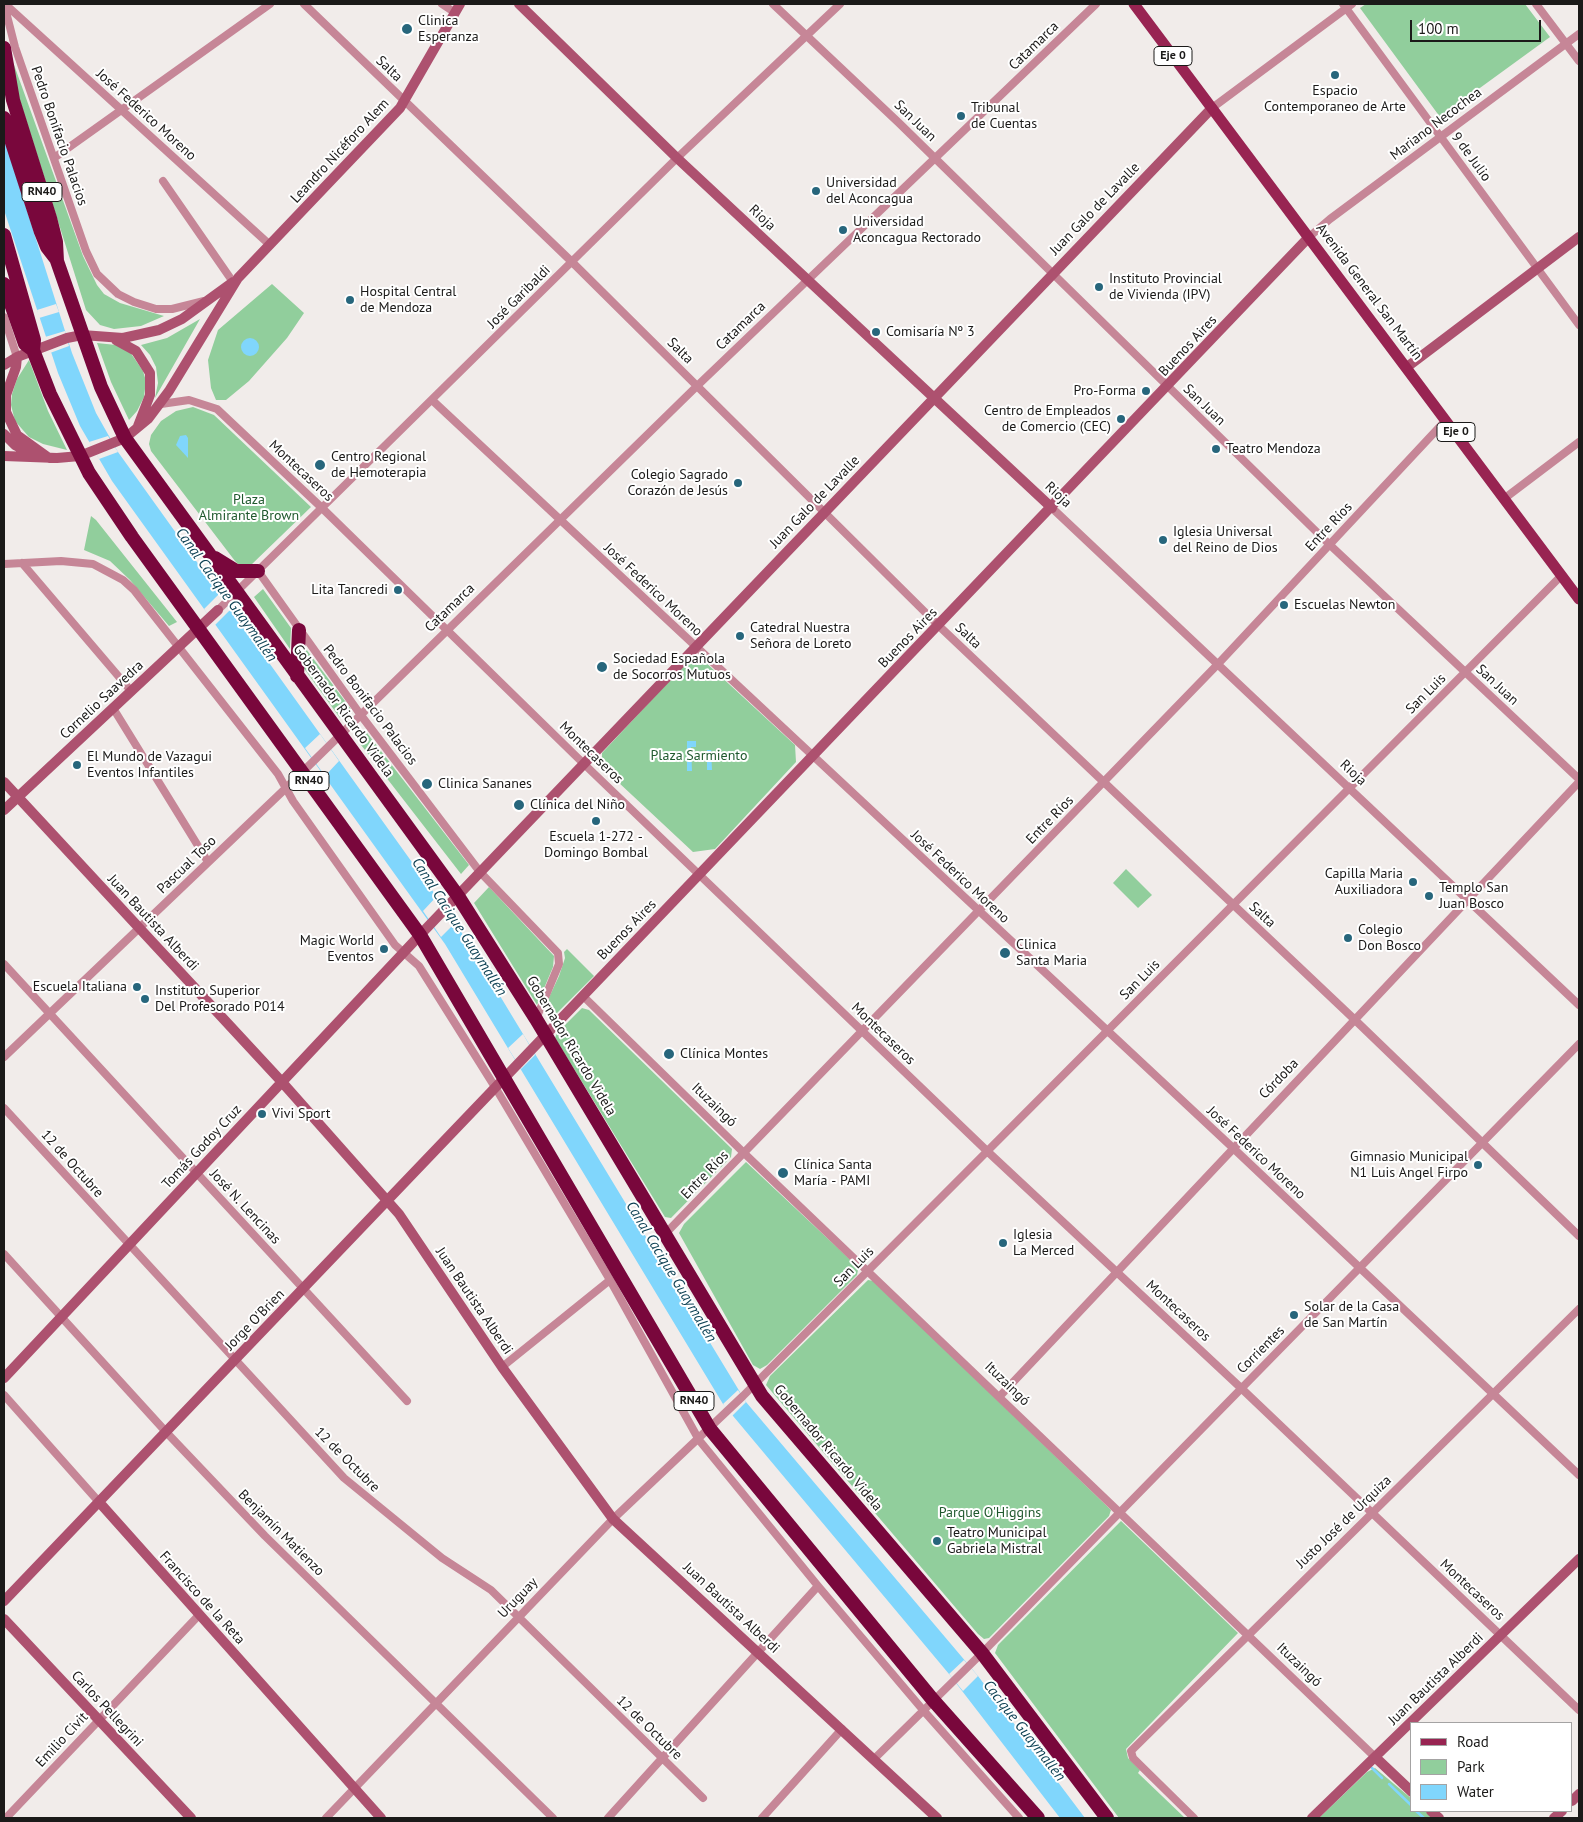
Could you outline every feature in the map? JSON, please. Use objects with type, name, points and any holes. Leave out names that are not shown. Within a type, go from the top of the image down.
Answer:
[{"type":"highway","name":"Gobernador Ricardo Videla","points":[[4,48],[13,100],[50,218],[56,242],[57,261],[101,387],[109,445],[207,552],[458,896],[546,1035],[666,1233],[754,1385],[770,1408],[982,1653],[1107,1818]]},
{"type":"highway","name":"Gobernador Ricardo Videla","points":[[4,118],[41,232],[47,247],[57,261]]},
{"type":"highway","name":"RN40","points":[[4,235],[34,340],[33,350],[50,394],[80,456],[127,530],[420,935],[506,1077],[710,1428],[743,1471],[934,1700],[1038,1818]]},
{"type":"highway","name":"RN40","points":[[4,284],[25,344],[33,350]]},
{"type":"highway","points":[[207,552],[236,570],[258,572]]},
{"type":"highway","points":[[297,676],[299,630]]},
{"type":"main road","name":"Avenida General San Martín","points":[[1134,4],[1579,599]]},
{"type":"street","name":"José Federico Moreno","points":[[5,4],[270,245]]},
{"type":"street","name":"Pedro Bonifacio Palacios","points":[[5,4],[15,47],[86,251],[97,274]]},
{"type":"street","points":[[54,158],[270,4]]},
{"type":"street","name":"Salta","points":[[304,4],[572,262],[939,626],[1354,1019],[1579,1236]]},
{"type":"street","points":[[442,4],[457,8]]},
{"type":"street","name":"Rioja","points":[[519,4],[677,158],[1052,508],[1579,1005]]},
{"type":"street","name":"San Juan","points":[[773,4],[935,158],[1330,546],[1579,780]]},
{"type":"street","name":"José Garibaldi","points":[[218,610],[677,158],[840,4]]},
{"type":"street","name":"Catamarca","points":[[321,753],[559,519],[1096,4]]},
{"type":"street","points":[[1536,4],[1579,61]]},
{"type":"street","points":[[1212,108],[1347,5]]},
{"type":"street","name":"9 de Julio","points":[[1347,5],[1579,325]]},
{"type":"street","name":"Leandro Nicéforo Alem","points":[[5,367],[17,357],[33,350],[82,335],[133,337],[159,330],[182,319],[236,280],[404,102],[457,8]]},
{"type":"street","points":[[12,32],[18,24],[29,25]]},
{"type":"street","name":"Mariano Necochea","points":[[1310,237],[1330,219],[1579,34]]},
{"type":"street","name":"Juan Galo de Lavalle","points":[[420,935],[1212,108]]},
{"type":"street","points":[[163,181],[236,280]]},
{"type":"street","name":"Buenos Aires","points":[[525,1056],[1310,237]]},
{"type":"street","points":[[1407,367],[1579,237]]},
{"type":"street","name":"Leandro Nicéforo Alem","points":[[97,274],[118,294],[134,302],[156,309],[172,309],[209,300]]},
{"type":"street","name":"Leandro Nicéforo Alem","points":[[50,458],[80,456],[109,445],[136,430],[161,404],[236,280]]},
{"type":"street","points":[[4,317],[17,357],[16,367],[6,395],[6,412],[17,435],[50,458]]},
{"type":"street","points":[[103,337],[131,347],[148,367],[151,379],[150,395],[136,430]]},
{"type":"street","name":"Montecaseros","points":[[161,404],[188,400],[217,410],[322,508],[584,764],[987,1151],[1241,1388],[1579,1710]]},
{"type":"street","name":"José Federico Moreno","points":[[432,400],[1232,1147],[1579,1475]]},
{"type":"street","name":"Entre Ríos","points":[[666,1233],[1218,664],[1446,420]]},
{"type":"street","points":[[4,434],[25,452],[50,458]]},
{"type":"street","points":[[1505,498],[1579,442]]},
{"type":"street","points":[[4,456],[50,458]]},
{"type":"street","points":[[4,564],[78,562],[93,564],[108,570],[134,590],[278,774],[285,788],[389,937],[403,953],[419,966],[495,1088],[610,1280],[699,1440],[818,1586],[923,1710],[1019,1818]]},
{"type":"street","points":[[22,563],[131,691]]},
{"type":"street","name":"Pedro Bonifacio Palacios","points":[[258,572],[360,714],[480,872],[559,955],[556,971],[536,1019]]},
{"type":"street","name":"San Luis","points":[[736,1403],[1562,575]]},
{"type":"street","name":"Cornelio Saavedra","points":[[4,810],[218,610]]},
{"type":"street","points":[[113,708],[208,862]]},
{"type":"street","name":"Pascual Toso","points":[[4,1057],[321,753]]},
{"type":"street","name":"Córdoba","points":[[1000,1396],[1579,780]]},
{"type":"street","name":"Juan Bautista Alberdi","points":[[4,782],[281,1081],[388,1200],[502,1367],[613,1519],[938,1818]]},
{"type":"street","name":"Tomás Godoy Cruz","points":[[4,1378],[420,935]]},
{"type":"street","name":"José N. Lencinas","points":[[4,964],[407,1401]]},
{"type":"street","name":"Ituzaingó","points":[[583,996],[744,1153],[869,1270],[1410,1790]]},
{"type":"street","name":"Corrientes","points":[[874,1758],[982,1653],[1579,1044]]},
{"type":"street","name":"Jorge O'Brien","points":[[4,1601],[236,1361],[525,1056]]},
{"type":"street","name":"12 de Octubre","points":[[4,1108],[344,1478],[442,1558],[491,1590],[703,1798]]},
{"type":"street","name":"Benjamín Matienzo","points":[[4,1254],[166,1432],[286,1557],[554,1818]]},
{"type":"street","points":[[502,1367],[610,1280]]},
{"type":"street","name":"Justo José de Urquiza","points":[[1194,1818],[1132,1755],[1136,1746],[1247,1634],[1579,1309]]},
{"type":"street","name":"Francisco de la Reta","points":[[4,1395],[381,1818]]},
{"type":"street","name":"Uruguay","points":[[326,1818],[613,1519],[699,1440],[736,1403]]},
{"type":"street","name":"Juan Bautista Alberdi","points":[[1411,1722],[1579,1559]]},
{"type":"street","points":[[608,1818],[757,1651],[818,1586]]},
{"type":"street","name":"Emilio Civit","points":[[6,1818],[199,1615]]},
{"type":"street","name":"Carlos Pellegrini","points":[[4,1619],[191,1818]]},
{"type":"street","name":"Juan Bautista Alberdi","points":[[1312,1818],[1410,1723]]},
{"type":"street","points":[[762,1818],[842,1729]]},
{"type":"green space","points":[[1366,4],[1525,4],[1550,37],[1440,117],[1360,8]]},
{"type":"green space","points":[[13,62],[83,256],[97,285],[104,294],[120,303],[164,316],[141,326],[114,329],[100,325],[86,310],[16,88]]},
{"type":"green space","points":[[272,284],[304,313],[287,338],[249,381],[226,400],[216,400],[211,388],[208,360],[218,330]]},
{"type":"green space","points":[[200,319],[155,398],[158,383],[156,367],[150,355],[141,345],[167,338]]},
{"type":"green space","points":[[97,343],[116,345],[130,352],[143,371],[146,381],[144,397],[137,411],[129,420],[111,382]]},
{"type":"green space","points":[[29,360],[48,411],[67,450],[43,444],[29,437],[15,421],[11,405],[12,394],[17,379]]},
{"type":"green space","name":"Plaza Almirante Brown","points":[[193,407],[214,415],[311,507],[251,565],[239,565],[235,561],[151,451],[149,444],[151,435],[161,421],[176,411]]},
{"type":"green space","points":[[91,516],[177,622],[169,626],[130,580],[110,561],[84,550]]},
{"type":"green space","points":[[263,589],[291,628],[290,649],[254,597]]},
{"type":"green space","points":[[306,649],[351,709],[340,718],[303,667]]},
{"type":"green space","name":"Plaza Sarmiento","points":[[689,660],[703,660],[795,745],[796,762],[715,849],[693,852],[602,767],[602,753]]},
{"type":"green space","points":[[367,733],[469,865],[461,874],[358,741]]},
{"type":"green space","points":[[1126,869],[1152,895],[1138,908],[1113,883]]},
{"type":"green space","points":[[489,887],[554,956],[553,967],[537,1005],[474,903]]},
{"type":"green space","points":[[567,949],[594,976],[553,1017],[548,1018],[545,1013],[545,1006],[559,976],[565,958],[564,952]]},
{"type":"green space","points":[[582,1008],[589,1010],[732,1149],[731,1157],[671,1218],[665,1217],[555,1038],[557,1033]]},
{"type":"green space","points":[[746,1162],[857,1266],[858,1270],[857,1275],[767,1365],[760,1369],[753,1365],[679,1233],[684,1224]]},
{"type":"green space","name":"Parque O'Higgins","points":[[868,1280],[874,1281],[1111,1510],[1109,1516],[989,1638],[984,1639],[978,1634],[766,1385],[770,1376]]},
{"type":"green space","points":[[1121,1521],[1238,1633],[1126,1749],[1128,1758],[1140,1770],[1138,1773],[1185,1818],[1119,1818],[995,1653],[998,1645]]},
{"type":"green space","points":[[1375,1768],[1410,1797],[1410,1812],[1426,1812],[1433,1818],[1319,1818],[1367,1772]]},
{"type":"water","points":[[4,138],[72,353],[96,413],[118,452],[457,925],[746,1402],[978,1676],[1085,1818],[1060,1818],[949,1674],[723,1404],[445,944],[112,481],[80,426],[58,373],[4,210]]},
{"type":"water","points":[[246,338],[254,338],[259,343],[257,354],[246,356],[241,351],[241,343]]},
{"type":"water","points":[[186,435],[188,438],[188,458],[176,445],[180,436]]},
{"type":"water","points":[[687,741],[696,741],[696,747],[691,747],[692,771],[687,771]]},
{"type":"water","points":[[707,750],[711,750],[712,770],[707,770]]},
{"type":"pier","points":[[56,304],[59,312],[39,318],[37,310]]},
{"type":"pier","points":[[65,331],[69,346],[50,353],[45,337]]},
{"type":"pier","points":[[108,436],[118,452],[99,459],[89,442]]},
{"type":"pier","points":[[219,594],[230,610],[215,625],[204,609]]},
{"type":"pier","points":[[320,734],[339,761],[325,776],[305,748]]},
{"type":"pier","points":[[437,896],[455,923],[441,937],[423,911]]},
{"type":"pier","points":[[523,1034],[535,1055],[521,1069],[508,1048]]},
{"type":"pier","points":[[738,1390],[746,1402],[732,1416],[723,1404]]},
{"type":"pier","points":[[964,1660],[978,1676],[963,1691],[949,1674]]},
{"type":"waterway","points":[[1372,1768],[1382,1778]]},
{"type":"waterway","points":[[1389,1784],[1410,1804]]},
{"type":"waterway","points":[[1417,1812],[1424,1818]]},
{"type":"place","name":"Clinica Esperanza","points":[[407,29]]},
{"type":"place","name":"Espacio Contemporaneo de Arte","points":[[1335,75]]},
{"type":"place","name":"Tribunal de Cuentas","points":[[961,116]]},
{"type":"place","name":"Universidad del Aconcagua","points":[[816,191]]},
{"type":"place","name":"Universidad Aconcagua Rectorado","points":[[843,230]]},
{"type":"place","name":"Instituto Provincial de Vivienda (IPV)","points":[[1099,287]]},
{"type":"place","name":"Hospital Central de Mendoza","points":[[350,300]]},
{"type":"place","name":"Comisaría Nº 3","points":[[876,332]]},
{"type":"place","name":"Pro-Forma","points":[[1146,391]]},
{"type":"place","name":"Centro de Empleados de Comercio (CEC)","points":[[1121,419]]},
{"type":"place","name":"Teatro Mendoza","points":[[1216,449]]},
{"type":"place","name":"Centro Regional de Hemoterapia","points":[[320,465]]},
{"type":"place","name":"Colegio Sagrado Corazón de Jesús","points":[[738,483]]},
{"type":"place","name":"Iglesia Universal del Reino de Dios","points":[[1163,540]]},
{"type":"place","name":"Lita Tancredi","points":[[398,590]]},
{"type":"place","name":"Escuelas Newton","points":[[1284,605]]},
{"type":"place","name":"Catedral Nuestra Señora de Loreto","points":[[740,636]]},
{"type":"place","name":"Sociedad Española de Socorros Mutuos","points":[[602,667]]},
{"type":"place","name":"El Mundo de Vazagui Eventos Infantiles","points":[[77,765]]},
{"type":"place","name":"Clinica Sananes","points":[[427,784]]},
{"type":"place","name":"Clínica del Niño","points":[[519,805]]},
{"type":"place","name":"Escuela 1-272 - Domingo Bombal","points":[[596,821]]},
{"type":"place","name":"Capilla Maria Auxiliadora","points":[[1413,882]]},
{"type":"place","name":"Templo San Juan Bosco","points":[[1429,896]]},
{"type":"place","name":"Colegio Don Bosco","points":[[1348,938]]},
{"type":"place","name":"Magic World Eventos","points":[[384,949]]},
{"type":"place","name":"Clinica Santa Maria","points":[[1005,953]]},
{"type":"place","name":"Escuela Italiana","points":[[137,987]]},
{"type":"place","name":"Instituto Superior Del Profesorado P014","points":[[145,999]]},
{"type":"place","name":"Clínica Montes","points":[[669,1054]]},
{"type":"place","name":"Vivi Sport","points":[[262,1114]]},
{"type":"place","name":"Gimnasio Municipal N1 Luis Angel Firpo","points":[[1478,1165]]},
{"type":"place","name":"Clínica Santa María - PAMI","points":[[783,1173]]},
{"type":"place","name":"Iglesia La Merced","points":[[1003,1243]]},
{"type":"place","name":"Solar de la Casa de San Martín","points":[[1294,1315]]},
{"type":"place","name":"Teatro Municipal Gabriela Mistral","points":[[937,1541]]},
{"type":"water label","name":"Canal Cacique Guaymallén","points":[[226,595]]},
{"type":"water label","name":"Canal Cacique Guaymallén","points":[[459,927]]},
{"type":"water label","name":"Canal Cacique Guaymallén","points":[[671,1272]]},
{"type":"water label","name":"Cacique Guaymallén","points":[[1024,1731]]}]
